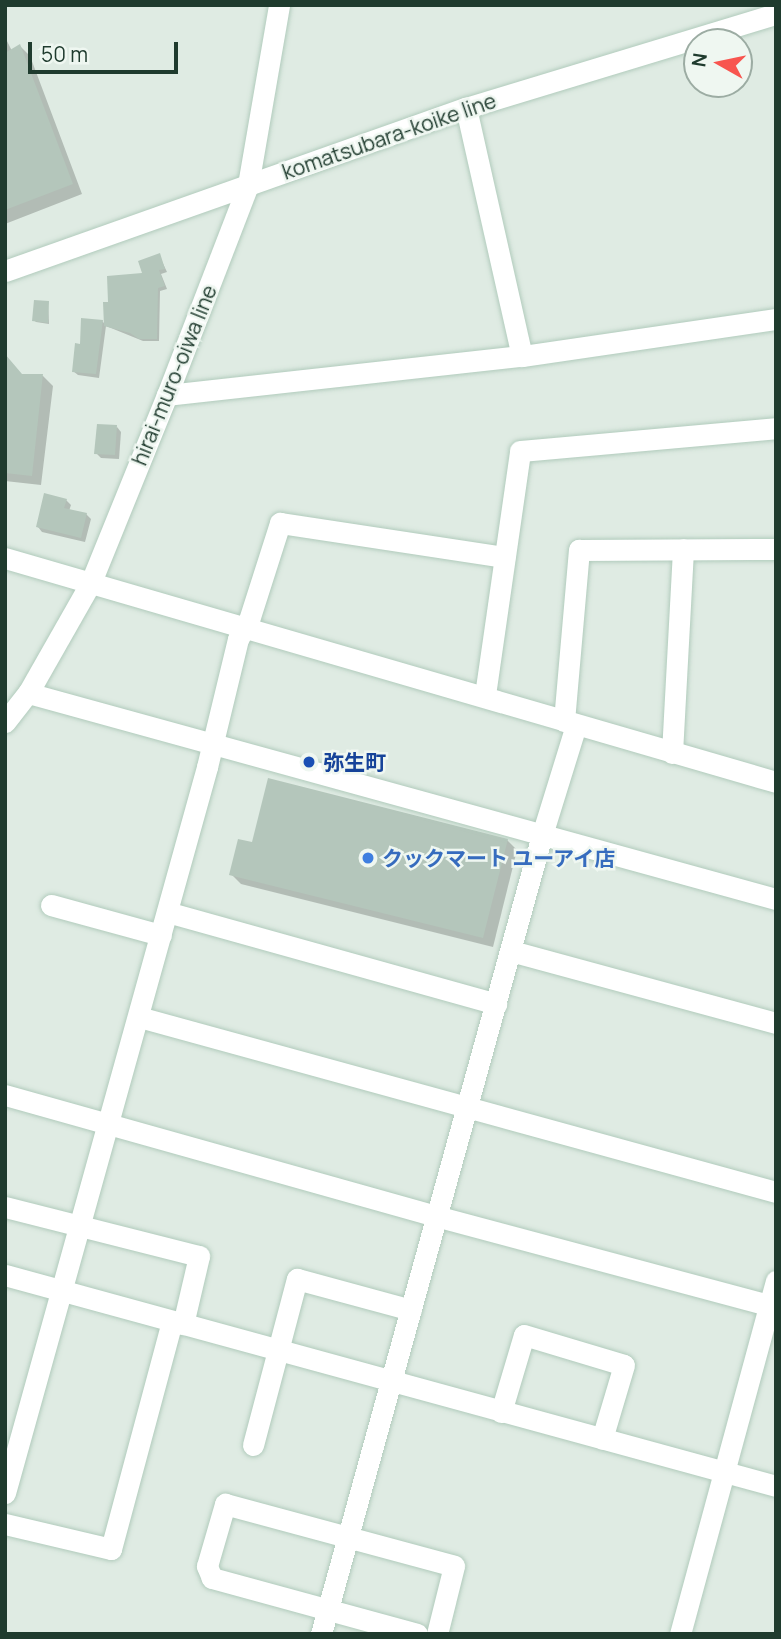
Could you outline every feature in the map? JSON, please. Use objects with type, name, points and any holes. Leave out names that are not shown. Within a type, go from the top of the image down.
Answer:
[{"type":"street","name":"hirai-muro-oiwa line","points":[[5,722],[28,693],[91,582],[167,396],[248,185],[279,5]]},
{"type":"street","name":"komatsubara-koike line","points":[[5,271],[466,108],[776,14]]},
{"type":"street","points":[[466,108],[522,356]]},
{"type":"street","points":[[167,396],[522,356],[776,319]]},
{"type":"street","points":[[485,695],[520,451],[776,428]]},
{"type":"street","points":[[5,1493],[139,1017],[207,767],[238,639],[280,523],[504,557]]},
{"type":"street","points":[[672,752],[683,549]]},
{"type":"street","points":[[321,1634],[511,951],[570,723],[579,550],[776,549]]},
{"type":"street","points":[[5,558],[485,695],[570,723],[776,782]]},
{"type":"street","points":[[28,693],[776,899]]},
{"type":"street","points":[[51,905],[161,935]]},
{"type":"street","points":[[167,912],[496,1004]]},
{"type":"street","points":[[511,951],[776,1023]]},
{"type":"street","points":[[139,1017],[776,1192]]},
{"type":"street","points":[[5,1095],[436,1216],[769,1305]]},
{"type":"street","points":[[5,1207],[199,1256],[111,1549],[5,1524]]},
{"type":"street","points":[[5,1275],[776,1486]]},
{"type":"street","points":[[253,1445],[298,1279],[411,1310]]},
{"type":"street","points":[[680,1634],[776,1281]]},
{"type":"street","points":[[501,1412],[524,1335],[624,1365],[602,1439]]},
{"type":"street","points":[[417,1634],[212,1578],[207,1566],[225,1504],[348,1534],[454,1566],[437,1634]]},
{"type":"building","points":[[20,44],[73,184],[5,210],[5,53]]},
{"type":"building","points":[[160,253],[165,269],[159,270],[165,286],[158,288],[157,339],[139,339],[130,333],[104,326],[103,302],[108,302],[107,276],[142,273],[138,261]]},
{"type":"building","points":[[34,300],[49,301],[48,323],[32,321]]},
{"type":"building","points":[[81,318],[103,320],[96,374],[72,372],[75,343],[80,344]]},
{"type":"building","points":[[5,354],[22,374],[43,374],[32,476],[5,473]]},
{"type":"building","points":[[97,424],[117,425],[115,455],[94,454]]},
{"type":"building","points":[[44,493],[67,499],[64,508],[87,513],[81,538],[36,527]]},
{"type":"building","name":"クックマート ユーアイ店","points":[[268,778],[508,839],[483,938],[229,875],[238,839],[252,842]]},
{"type":"place","name":"弥生町","points":[[309,762]]},
{"type":"place","name":"クックマート ユーアイ店","points":[[368,858]]}]
